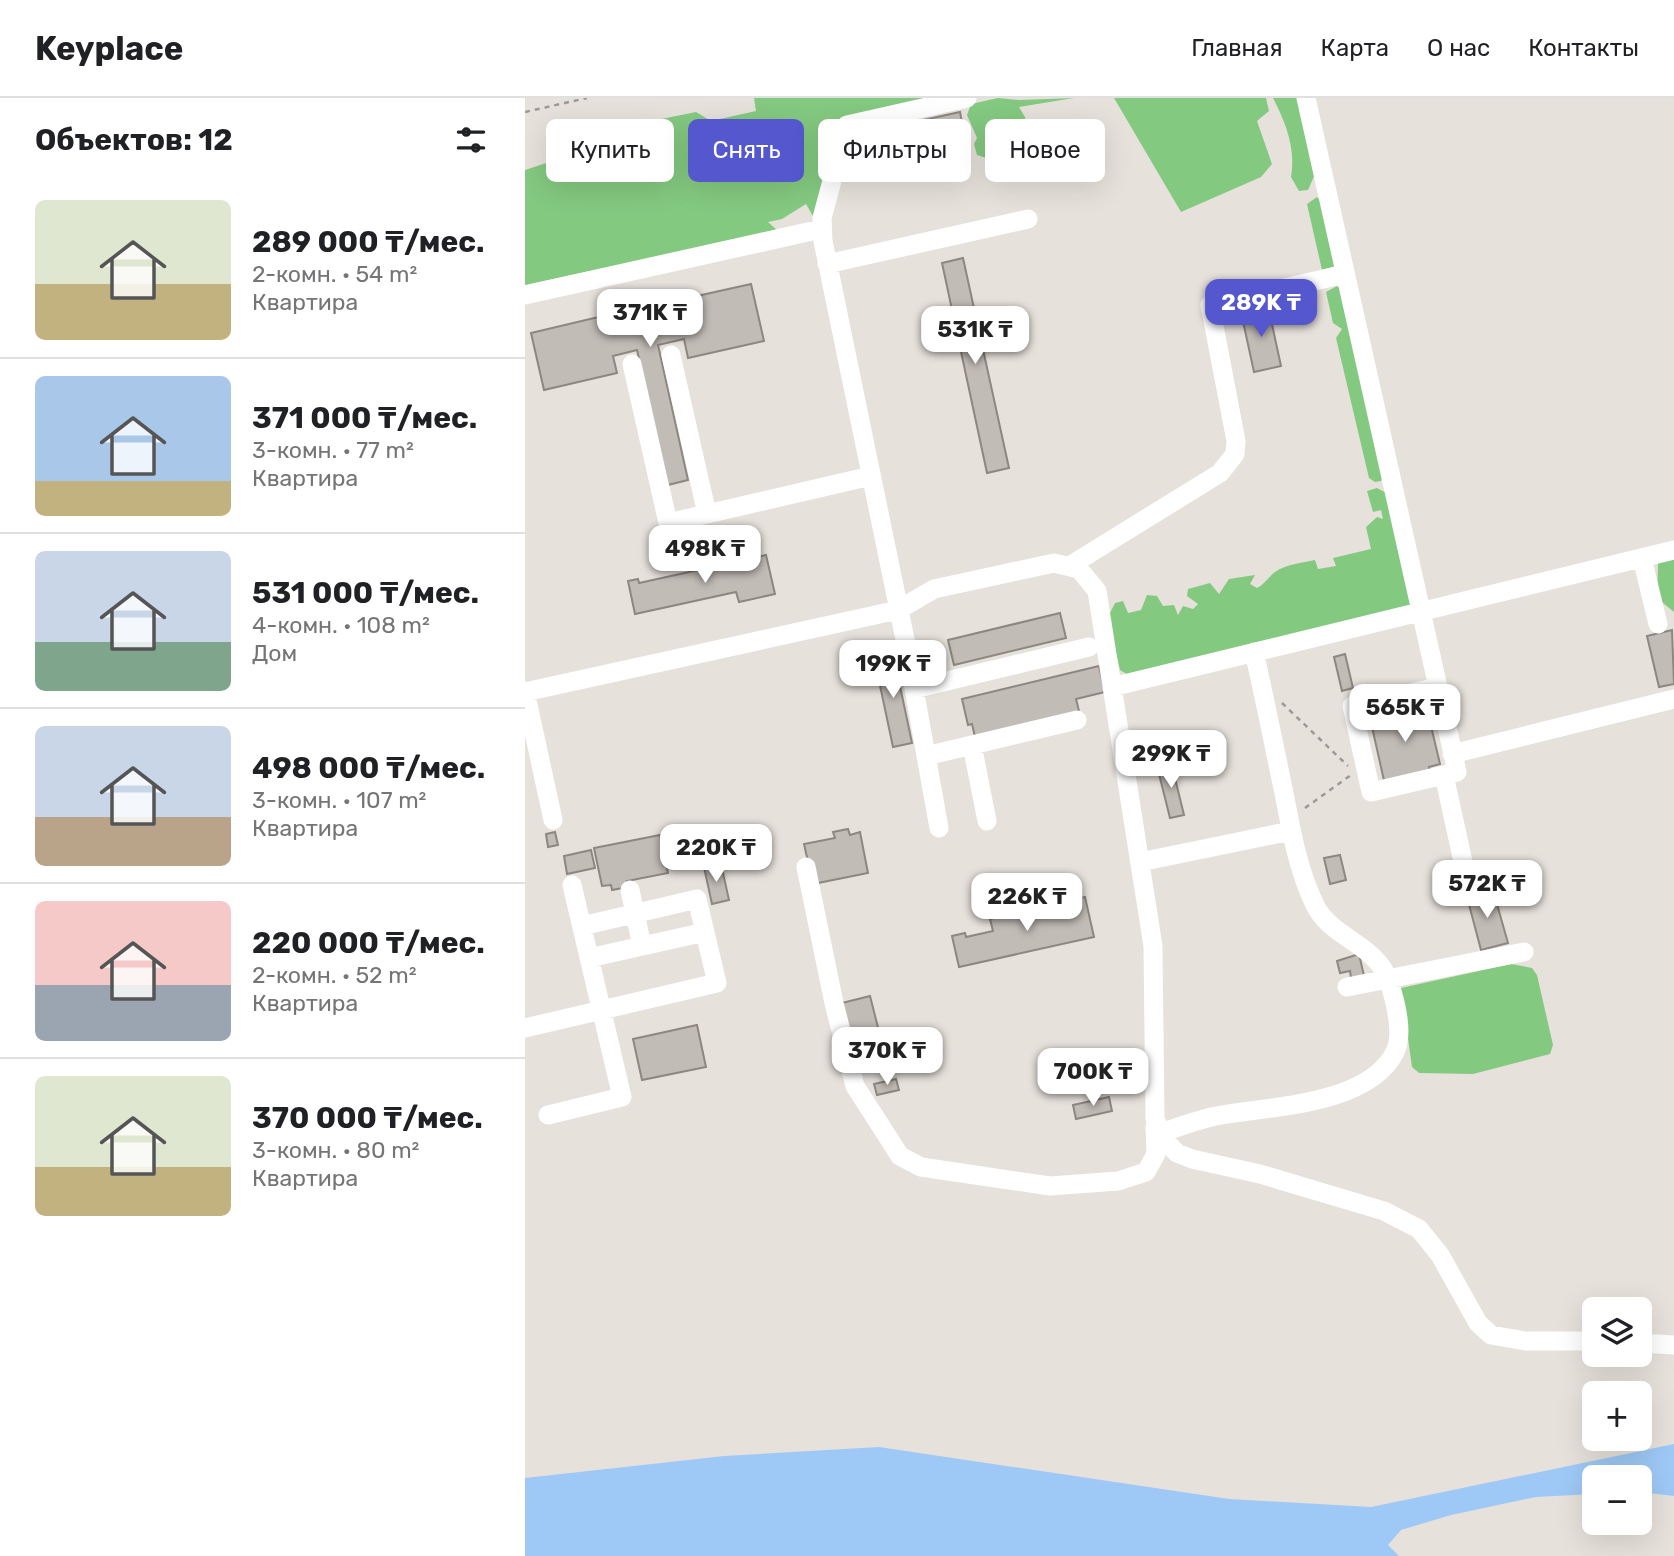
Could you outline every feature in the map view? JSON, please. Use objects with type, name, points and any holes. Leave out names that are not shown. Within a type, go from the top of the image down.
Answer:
[{"type":"lane","points":[[939,828],[914,689],[821,229],[847,125],[967,98]]},
{"type":"lane","points":[[1306,98],[1438,687],[1452,754],[1457,772],[1371,792],[1352,706],[1438,687]]},
{"type":"lane","points":[[827,264],[1028,219]]},
{"type":"lane","points":[[525,295],[821,229]]},
{"type":"lane","points":[[1072,565],[1220,473],[1235,454],[1235,427],[1210,305],[1345,275]]},
{"type":"lane","points":[[671,355],[707,514]]},
{"type":"lane","points":[[632,364],[668,523],[871,476]]},
{"type":"lane","points":[[1112,687],[1674,550]]},
{"type":"lane","points":[[1641,558],[1658,624]]},
{"type":"lane","points":[[553,820],[525,691],[898,610],[934,589],[1054,564],[1072,565],[1086,574],[1097,591],[1154,959],[1158,1126],[1156,1154],[1152,1166],[1138,1176],[1118,1181],[1050,1186],[921,1167],[900,1156],[855,1086],[834,1003],[806,867]]},
{"type":"lane","points":[[914,689],[1089,647]]},
{"type":"lane","points":[[1158,1126],[1327,1097],[1368,1079],[1387,1065],[1399,1038],[1388,979],[1368,951],[1316,908],[1290,825],[1254,652]]},
{"type":"lane","points":[[1452,754],[1674,699]]},
{"type":"lane","points":[[926,757],[1076,720]]},
{"type":"lane","points":[[972,745],[987,821]]},
{"type":"lane","points":[[1444,775],[1469,889]]},
{"type":"lane","points":[[1140,862],[1290,825]]},
{"type":"lane","points":[[548,1115],[622,1097],[572,885]]},
{"type":"lane","points":[[630,890],[642,946]]},
{"type":"lane","points":[[525,1028],[717,983],[697,899],[582,926]]},
{"type":"lane","points":[[589,958],[705,932]]},
{"type":"lane","points":[[1347,987],[1524,952]]},
{"type":"lane","points":[[1158,1126],[1177,1153],[1192,1159],[1260,1174],[1403,1219],[1431,1240],[1469,1310],[1491,1335],[1525,1341],[1582,1341]]},
{"type":"lane","points":[[1652,1344],[1674,1345]]},
{"type":"path","points":[[525,112],[587,98]]},
{"type":"path","points":[[1280,702],[1355,773],[1290,825]]},
{"type":"green space","points":[[754,98],[942,98],[852,119],[818,119],[818,182],[825,182],[814,218],[806,204],[782,219],[768,222],[778,231],[525,285],[525,170],[546,163],[546,182],[674,182],[674,119],[661,119],[696,112],[708,119],[688,119],[688,182],[804,182],[804,119],[720,119],[756,111]]},
{"type":"green space","points":[[998,98],[1074,98],[1019,107],[1025,119],[985,119],[985,157],[977,155],[974,144],[977,138],[967,115],[971,104]]},
{"type":"green space","points":[[1114,98],[1266,98],[1269,111],[1257,121],[1272,164],[1261,177],[1181,212]]},
{"type":"green space","points":[[1273,98],[1298,98],[1315,174],[1308,190],[1299,191],[1291,177],[1289,136]]},
{"type":"green space","points":[[1317,197],[1321,201],[1336,266],[1322,270],[1307,204]]},
{"type":"green space","points":[[1337,286],[1343,291],[1384,475],[1381,481],[1375,482],[1369,478],[1336,338],[1342,329],[1333,323],[1326,292]]},
{"type":"green space","points":[[1377,488],[1388,494],[1412,604],[1410,610],[1130,676],[1120,670],[1108,617],[1115,603],[1123,601],[1128,613],[1141,610],[1147,595],[1157,596],[1163,606],[1174,605],[1178,615],[1183,606],[1193,609],[1198,604],[1187,596],[1188,589],[1210,583],[1219,594],[1229,579],[1255,575],[1250,584],[1257,588],[1279,569],[1289,565],[1315,560],[1318,569],[1336,566],[1333,558],[1371,549],[1366,527],[1377,517],[1383,519],[1381,510],[1373,512],[1367,491]]},
{"type":"green space","points":[[1674,559],[1674,612],[1657,598],[1658,563]]},
{"type":"green space","points":[[1511,964],[1532,968],[1537,975],[1553,1045],[1550,1054],[1473,1074],[1419,1073],[1412,1067],[1401,988]]},
{"type":"water","points":[[1674,1444],[1674,1496],[1652,1493],[1652,1465],[1582,1465],[1582,1495],[1536,1497],[1451,1515],[1401,1530],[1388,1545],[1399,1556],[525,1556],[525,1478],[724,1456],[879,1447],[1229,1499],[1371,1507],[1640,1451],[1652,1451],[1652,1449]]},
{"type":"building","points":[[960,112],[961,119],[928,119]]},
{"type":"building","points":[[963,258],[1009,468],[987,473],[942,263]]},
{"type":"building","points":[[751,284],[764,341],[688,358],[684,339],[658,345],[688,480],[668,485],[637,350],[613,356],[617,373],[544,390],[531,333],[607,315],[606,310],[678,294],[679,300]]},
{"type":"building","points":[[1268,306],[1281,366],[1254,372],[1241,312]]},
{"type":"building","points":[[766,555],[775,594],[739,602],[736,592],[635,614],[628,581],[638,579],[639,583]]},
{"type":"building","points":[[1060,613],[1066,638],[954,665],[948,640]]},
{"type":"building","points":[[1672,630],[1674,684],[1659,687],[1647,636]]},
{"type":"building","points":[[893,653],[912,743],[893,747],[874,657]]},
{"type":"building","points":[[1345,654],[1353,688],[1342,691],[1334,657]]},
{"type":"building","points":[[1099,666],[1105,692],[1076,699],[1079,711],[975,737],[972,724],[968,725],[962,699]]},
{"type":"building","points":[[1426,705],[1440,764],[1429,767],[1431,774],[1385,785],[1370,718]]},
{"type":"building","points":[[1171,762],[1184,815],[1170,818],[1157,766]]},
{"type":"building","points":[[848,829],[850,835],[860,832],[868,873],[813,884],[804,844],[835,838],[833,832]]},
{"type":"building","points":[[555,832],[558,845],[548,847],[546,834]]},
{"type":"building","points":[[660,835],[668,873],[627,881],[628,887],[612,890],[611,885],[602,886],[594,848]]},
{"type":"building","points":[[591,850],[595,868],[567,874],[564,856]]},
{"type":"building","points":[[1340,855],[1346,880],[1330,884],[1324,858]]},
{"type":"building","points":[[721,864],[729,900],[712,904],[704,867]]},
{"type":"building","points":[[1493,890],[1508,943],[1481,950],[1467,897]]},
{"type":"building","points":[[1085,897],[1094,937],[959,967],[952,936],[965,933],[966,937],[993,931],[990,919]]},
{"type":"building","points":[[1359,954],[1364,976],[1351,978],[1350,971],[1340,973],[1337,961]]},
{"type":"building","points":[[870,996],[884,1051],[856,1058],[842,1003]]},
{"type":"building","points":[[697,1025],[706,1067],[642,1080],[633,1039]]},
{"type":"building","points":[[896,1079],[899,1090],[877,1095],[874,1084]]},
{"type":"building","points":[[1109,1097],[1112,1111],[1076,1119],[1073,1105]]}]
